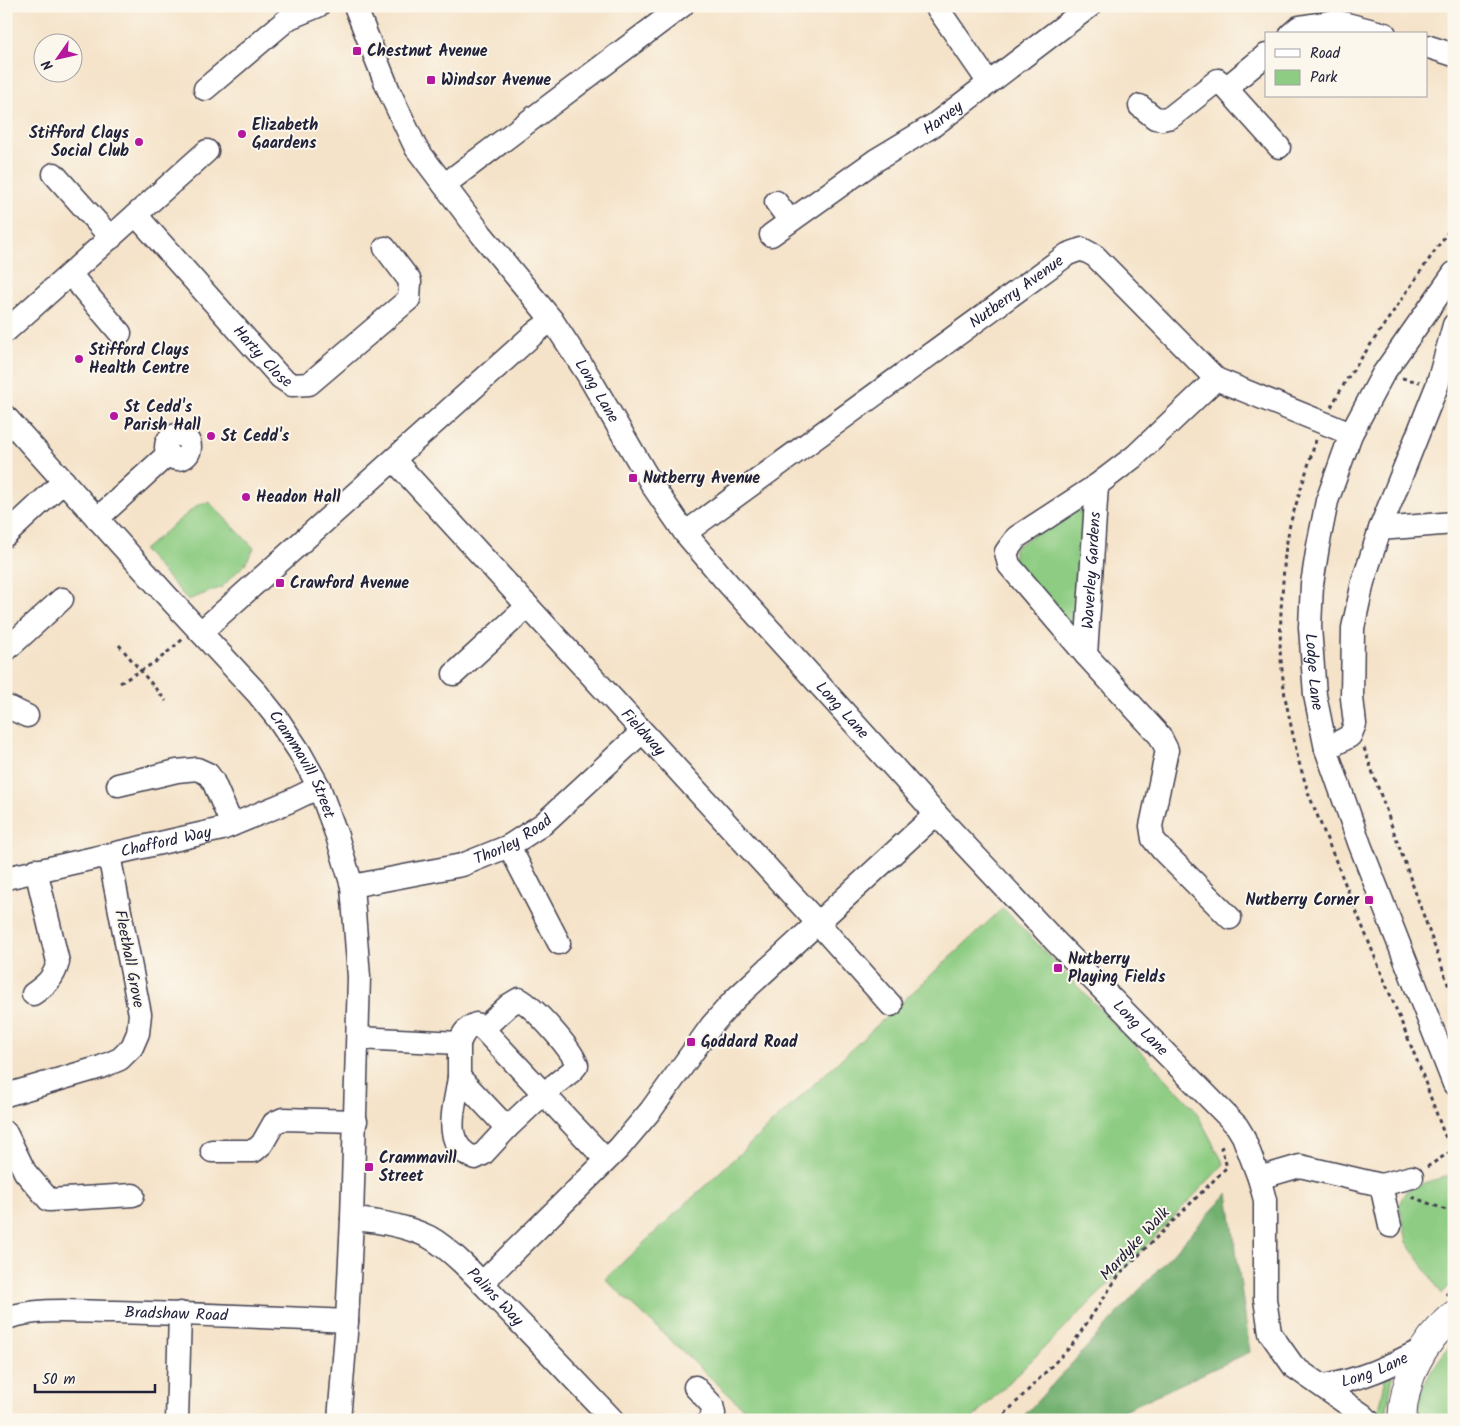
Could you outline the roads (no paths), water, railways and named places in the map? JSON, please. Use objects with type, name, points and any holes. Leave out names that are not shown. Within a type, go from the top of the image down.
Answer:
[{"type":"main road","points":[[1402,1420],[1407,1382],[1422,1348],[1452,1315]]},
{"type":"street","points":[[205,90],[289,18],[318,6]]},
{"type":"street","name":"Long Lane","points":[[355,6],[389,91],[411,139],[444,185],[552,320],[601,397],[654,488],[685,533],[724,579],[936,814],[1055,941],[1237,1126],[1260,1178],[1264,1200],[1264,1298],[1270,1333],[1294,1367],[1368,1420]]},
{"type":"street","points":[[444,185],[682,6]]},
{"type":"street","points":[[936,6],[989,82]]},
{"type":"street","name":"Harvey","points":[[771,235],[876,160],[934,125],[1090,6]]},
{"type":"street","points":[[1293,32],[1299,27],[1336,14],[1379,32]]},
{"type":"street","points":[[1428,47],[1454,55]]},
{"type":"street","points":[[1226,88],[1265,56]]},
{"type":"street","points":[[1140,106],[1155,118],[1172,117],[1218,80],[1279,148]]},
{"type":"street","points":[[6,331],[207,151]]},
{"type":"street","points":[[54,174],[111,238]]},
{"type":"street","points":[[776,202],[790,221]]},
{"type":"street","name":"Harty Close","points":[[136,215],[280,378],[292,385],[309,384],[409,300],[410,281],[385,248]]},
{"type":"street","name":"Nutberry Avenue","points":[[685,533],[1068,254],[1082,249],[1095,256],[1216,379],[1351,434]]},
{"type":"street","points":[[70,274],[120,333]]},
{"type":"street","name":"Lodge Lane","points":[[1453,275],[1383,374],[1351,434],[1327,501],[1312,584],[1310,627],[1315,695],[1326,749],[1363,853],[1454,1082]]},
{"type":"street","points":[[199,630],[394,460],[536,332],[552,320]]},
{"type":"street","points":[[1326,749],[1350,736],[1355,724],[1352,698],[1353,628],[1363,582],[1380,528],[1437,386],[1454,325]]},
{"type":"street","name":"Waverley Gardens","points":[[1216,379],[1135,456],[1097,485],[1017,537],[1006,552],[1009,565],[1086,655],[1160,736],[1167,750],[1151,826],[1154,839],[1163,851],[1230,918]]},
{"type":"street","name":"Crammavill Street","points":[[6,417],[257,693],[277,718],[299,751],[319,787],[337,836],[352,886],[360,977],[352,1218],[339,1420]]},
{"type":"street","points":[[97,519],[168,454]]},
{"type":"street","name":"Fieldway","points":[[394,460],[891,1005]]},
{"type":"street","points":[[6,535],[64,481]]},
{"type":"street","name":"Waverley Gardens","points":[[1086,655],[1097,485]]},
{"type":"street","points":[[1380,528],[1454,523]]},
{"type":"street","points":[[6,650],[62,599]]},
{"type":"street","points":[[454,674],[528,606]]},
{"type":"street","points":[[6,707],[27,716]]},
{"type":"street","name":"Thorley Road","points":[[352,886],[462,865],[509,846],[542,824],[642,732]]},
{"type":"street","points":[[118,785],[197,768],[208,774],[213,781],[232,825]]},
{"type":"street","name":"Chafford Way","points":[[6,878],[222,829],[319,787]]},
{"type":"street","points":[[482,1283],[606,1160],[651,1110],[712,1025],[735,999],[936,814]]},
{"type":"street","points":[[509,846],[559,943]]},
{"type":"street","name":"Fleethall Grove","points":[[6,1095],[102,1068],[120,1059],[132,1047],[138,1033],[140,1014],[109,854]]},
{"type":"street","points":[[33,994],[47,984],[54,975],[58,962],[36,870]]},
{"type":"street","points":[[483,1029],[509,1005],[519,999],[528,1004],[562,1042],[575,1058],[577,1065],[543,1094],[507,1128],[483,1154],[475,1158],[459,1150],[454,1140],[453,1129],[459,1076],[459,1044],[469,1026],[476,1024],[483,1029],[543,1094],[606,1160]]},
{"type":"street","points":[[358,1038],[459,1044]]},
{"type":"street","points":[[459,1076],[507,1128]]},
{"type":"street","points":[[212,1151],[254,1151],[262,1144],[274,1123],[283,1119],[356,1121]]},
{"type":"street","points":[[6,1133],[25,1172],[49,1200],[133,1195]]},
{"type":"street","points":[[1260,1178],[1300,1166],[1381,1185],[1412,1177]]},
{"type":"street","points":[[1381,1185],[1390,1226]]},
{"type":"street","name":"Palins Way","points":[[352,1218],[400,1226],[430,1238],[450,1253],[482,1283],[613,1420]]},
{"type":"street","name":"Bradshaw Road","points":[[6,1318],[18,1314],[54,1311],[180,1313],[346,1321]]},
{"type":"street","points":[[177,1420],[180,1313]]},
{"type":"street","name":"Long Lane","points":[[1323,1386],[1361,1378],[1392,1365],[1422,1348]]},
{"type":"street","points":[[695,1387],[712,1405],[714,1414],[710,1420]]},
{"type":"place","name":"Chestnut Avenue","points":[[357,51]]},
{"type":"place","name":"Windsor Avenue","points":[[431,80]]},
{"type":"place","name":"Elizabeth Gaardens","points":[[242,134]]},
{"type":"place","name":"Stifford Clays Social Club","points":[[139,142]]},
{"type":"place","name":"Stifford Clays Health Centre","points":[[79,359]]},
{"type":"place","name":"St Cedd's Parish Hall","points":[[114,416]]},
{"type":"place","name":"St Cedd's","points":[[211,436]]},
{"type":"place","name":"Nutberry Avenue","points":[[633,478]]},
{"type":"place","name":"Headon Hall","points":[[246,497]]},
{"type":"place","name":"Crawford Avenue","points":[[280,583]]},
{"type":"place","name":"Nutberry Corner","points":[[1369,900]]},
{"type":"place","name":"Nutberry Playing Fields","points":[[1058,968]]},
{"type":"place","name":"Goddard Road","points":[[691,1042]]},
{"type":"place","name":"Crammavill Street","points":[[369,1167]]}]
